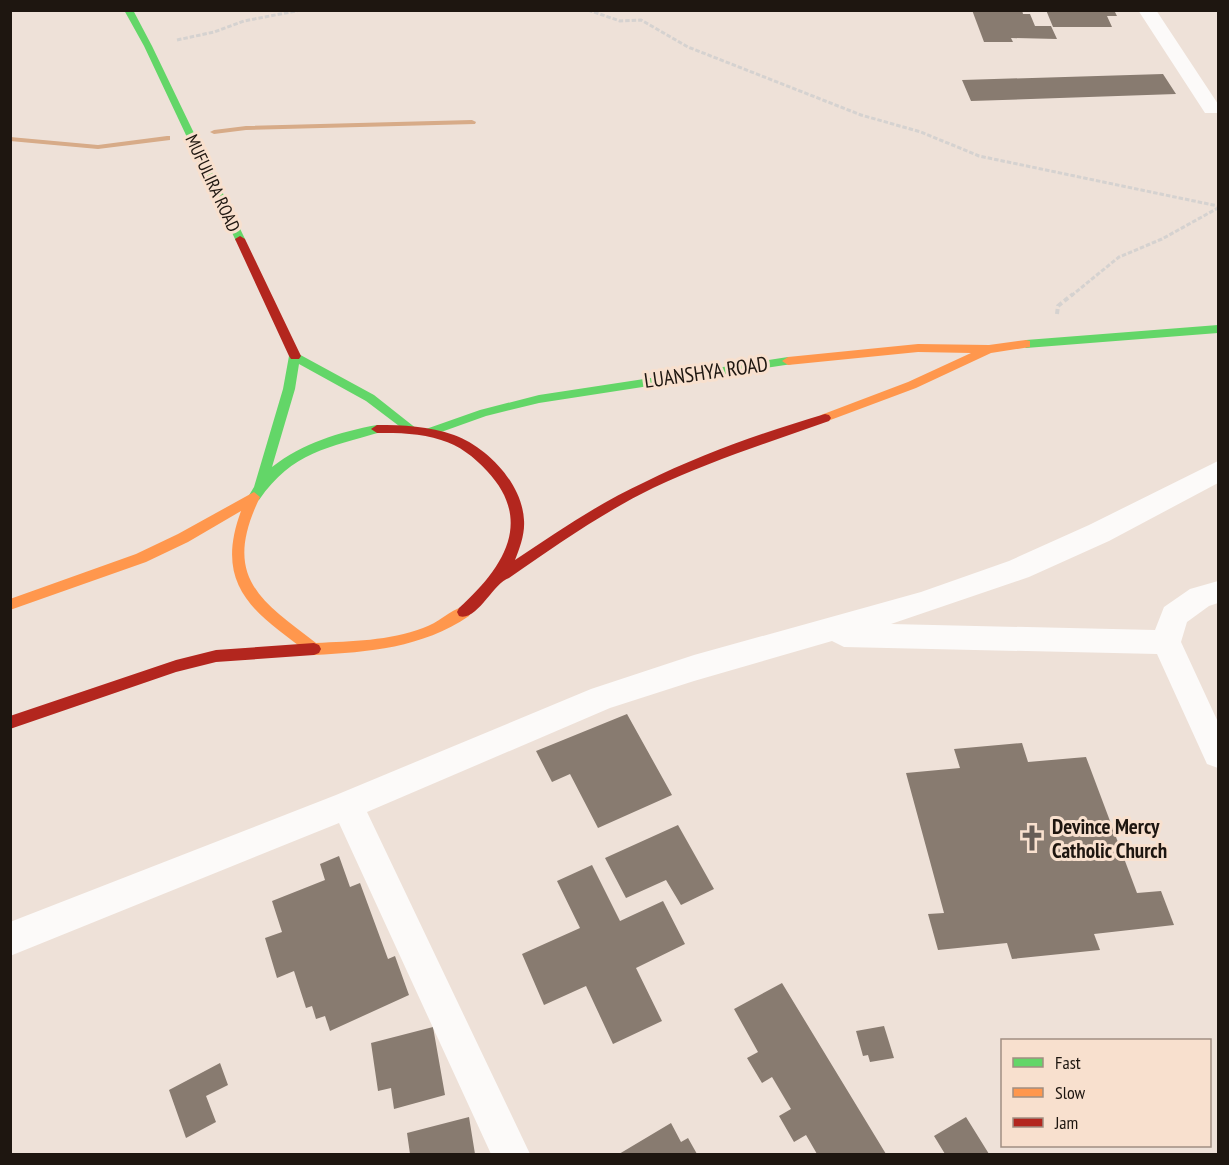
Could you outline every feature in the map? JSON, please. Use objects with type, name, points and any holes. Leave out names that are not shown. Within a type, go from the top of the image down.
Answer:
[{"type":"main road","name":"MUFULIRA ROAD","points":[[128,10],[148,46],[295,356]]},
{"type":"main road","name":"LUANSHYA ROAD","points":[[430,432],[463,418],[510,404],[606,387],[782,362],[858,353],[955,347],[989,349],[1053,340],[1218,329]]},
{"type":"main road","name":"LUANSHYA ROAD","points":[[504,574],[565,531],[619,500],[672,475],[864,405],[951,370],[989,349]]},
{"type":"main road","points":[[260,487],[289,389],[295,356],[362,391],[387,408],[411,429]]},
{"type":"main road","points":[[10,723],[176,666],[216,656],[314,649],[379,644],[430,632],[473,608],[504,574],[518,538],[516,502],[499,470],[468,446],[430,432],[411,429],[377,429],[355,433],[312,447],[283,465],[260,487],[250,500],[237,534],[238,569],[255,602],[314,649]]},
{"type":"main road","points":[[10,605],[141,558],[183,538],[250,500]]},
{"type":"street","points":[[1147,10],[1212,109]]},
{"type":"street","points":[[10,939],[347,805],[602,699],[694,668],[818,635],[923,603],[1019,568],[1099,533],[1218,471]]},
{"type":"street","points":[[1218,592],[1200,597],[1173,615],[1166,642],[1218,754]]},
{"type":"street","points":[[818,635],[1166,642]]},
{"type":"street","points":[[347,805],[511,1155]]},
{"type":"path","points":[[148,46],[214,32],[244,21],[301,10]]},
{"type":"path","points":[[588,10],[626,23],[641,20],[688,47],[861,115],[921,132],[979,156],[1218,207]]},
{"type":"path","points":[[1053,340],[1058,306],[1084,283],[1119,257],[1162,239],[1218,207]]},
{"type":"building","points":[[972,10],[1022,10],[1023,14],[1030,14],[1035,26],[1051,26],[1057,39],[1011,38],[1013,42],[984,42]]},
{"type":"building","points":[[1046,10],[1114,10],[1117,16],[1107,16],[1112,27],[1053,27]]},
{"type":"building","points":[[1163,74],[1176,94],[971,101],[962,80]]},
{"type":"building","points":[[627,714],[672,795],[598,828],[570,774],[552,782],[536,751]]},
{"type":"building","points":[[1022,743],[1028,762],[1086,757],[1137,893],[1161,891],[1174,925],[1094,934],[1100,950],[1012,959],[1007,943],[938,950],[928,914],[944,913],[906,773],[960,768],[954,749]]},
{"type":"building","points":[[678,825],[714,889],[681,905],[666,880],[626,898],[605,858]]},
{"type":"building","points":[[339,856],[350,887],[360,883],[388,959],[395,956],[409,995],[330,1031],[325,1016],[316,1019],[312,1006],[306,1008],[294,971],[277,978],[265,938],[282,932],[272,901],[325,880],[320,864]]},
{"type":"building","points":[[592,865],[620,921],[663,901],[685,944],[636,968],[662,1021],[613,1044],[586,986],[544,1005],[522,954],[580,928],[557,881]]},
{"type":"building","points":[[782,983],[886,1154],[817,1154],[806,1135],[794,1142],[779,1116],[791,1109],[772,1077],[762,1083],[747,1058],[758,1052],[734,1009]]},
{"type":"building","points":[[884,1026],[894,1058],[870,1062],[868,1055],[863,1056],[856,1031]]},
{"type":"building","points":[[433,1027],[445,1095],[394,1109],[391,1088],[378,1091],[371,1043]]},
{"type":"building","points":[[220,1063],[228,1085],[206,1096],[216,1122],[186,1138],[169,1090]]},
{"type":"building","points":[[469,1117],[475,1154],[410,1154],[407,1133]]},
{"type":"building","points":[[966,1117],[989,1154],[945,1154],[934,1136]]},
{"type":"building","points":[[671,1123],[681,1142],[688,1138],[697,1154],[619,1154]]},
{"type":"waterway","points":[[214,132],[246,128],[472,122]]},
{"type":"waterway","points":[[10,139],[98,147],[167,138]]},
{"type":"traffic: fast","points":[[128,10],[148,46],[240,239]]},
{"type":"traffic: fast","points":[[1026,344],[1218,329]]},
{"type":"traffic: fast","points":[[295,356],[370,398],[411,429]]},
{"type":"traffic: fast","points":[[260,487],[289,389],[295,356]]},
{"type":"traffic: fast","points":[[430,432],[484,413],[539,399],[788,361]]},
{"type":"traffic: fast","points":[[254,497],[277,469],[308,450],[342,437],[377,429]]},
{"type":"traffic: slow","points":[[788,361],[918,348],[989,349],[1026,344]]},
{"type":"traffic: slow","points":[[825,418],[912,385],[989,349]]},
{"type":"traffic: slow","points":[[254,497],[240,538],[240,567],[243,581],[250,594],[265,612],[314,649],[373,645],[412,638],[430,632],[464,612]]},
{"type":"traffic: slow","points":[[10,605],[141,558],[183,538],[250,500]]},
{"type":"traffic: jam","points":[[240,239],[295,356]]},
{"type":"traffic: jam","points":[[504,574],[557,538],[649,485],[714,457],[825,418]]},
{"type":"traffic: jam","points":[[377,429],[423,431],[460,442],[481,457],[503,480],[514,500],[518,520],[516,540],[509,559],[482,596],[464,612]]},
{"type":"traffic: jam","points":[[10,723],[176,666],[216,656],[314,649]]},
{"type":"place","name":"Devince Mercy Catholic Church","points":[[1032,838]]}]
